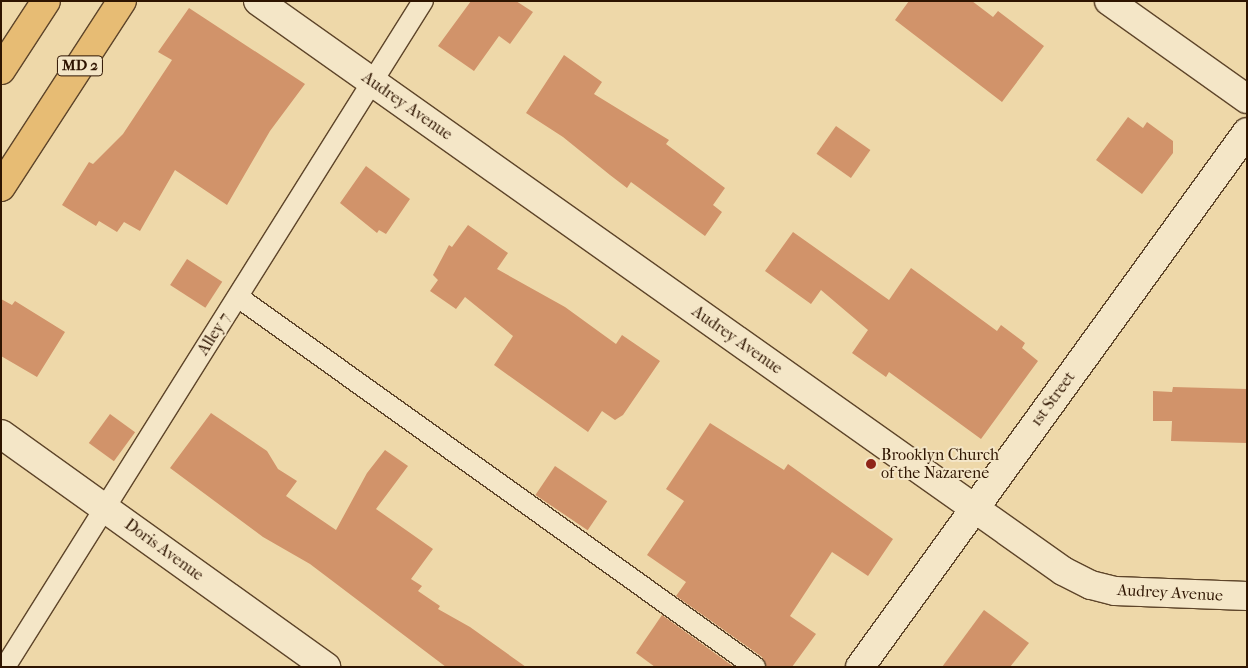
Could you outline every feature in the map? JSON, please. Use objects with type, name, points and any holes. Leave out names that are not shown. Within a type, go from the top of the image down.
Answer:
[{"type":"main road","points":[[1,70],[46,1]]},
{"type":"main road","name":"MD 2","points":[[1,187],[122,1]]},
{"type":"street","name":"Audrey Avenue","points":[[258,1],[1063,571],[1091,585],[1142,595],[1247,596]]},
{"type":"street","points":[[1109,1],[1247,99]]},
{"type":"street","name":"1st Street","points":[[860,667],[1247,132]]},
{"type":"street","name":"Doris Avenue","points":[[1,434],[326,667]]},
{"type":"lane","name":"Alley 7","points":[[5,667],[238,297],[371,81],[423,1]]},
{"type":"lane","points":[[238,297],[755,667]]},
{"type":"building","points":[[471,1],[516,1],[533,12],[510,44],[499,36],[474,71],[438,46]]},
{"type":"building","points":[[909,1],[972,1],[993,17],[998,11],[1044,46],[1002,102],[895,20]]},
{"type":"building","points":[[189,8],[305,84],[270,131],[227,205],[175,170],[140,231],[124,222],[117,232],[99,221],[96,226],[62,205],[89,162],[93,164],[123,134],[172,60],[158,52]]},
{"type":"building","points":[[564,55],[602,82],[594,94],[669,140],[666,144],[725,188],[713,205],[722,212],[705,236],[631,182],[627,188],[563,137],[526,113]]},
{"type":"building","points":[[1128,117],[1143,128],[1147,122],[1173,141],[1173,153],[1142,194],[1096,160]]},
{"type":"building","points":[[836,126],[870,150],[851,178],[816,154]]},
{"type":"building","points":[[366,166],[410,199],[386,234],[379,230],[377,233],[340,203]]},
{"type":"building","points":[[468,225],[508,253],[497,269],[565,307],[616,344],[622,335],[660,361],[623,415],[615,420],[602,411],[588,432],[494,365],[513,336],[465,297],[456,309],[430,291],[438,280],[433,275],[449,245],[452,247]]},
{"type":"building","points":[[793,232],[889,300],[911,268],[997,331],[1001,325],[1025,343],[1022,348],[1038,361],[981,439],[889,372],[886,377],[852,353],[868,330],[821,290],[811,304],[765,271]]},
{"type":"building","points":[[187,259],[222,282],[205,308],[170,285]]},
{"type":"building","points":[[1,299],[12,305],[15,301],[65,332],[37,377],[1,356]]},
{"type":"building","points":[[1173,387],[1247,389],[1247,443],[1171,441],[1172,421],[1153,421],[1153,391],[1172,392]]},
{"type":"building","points":[[211,413],[267,451],[278,469],[297,481],[286,496],[336,530],[367,473],[385,450],[408,466],[376,509],[433,549],[411,579],[422,586],[418,591],[440,606],[438,609],[470,627],[526,667],[446,667],[310,564],[263,537],[170,468]]},
{"type":"building","points":[[110,414],[135,432],[114,461],[89,443]]},
{"type":"building","points":[[710,423],[784,470],[788,464],[893,539],[868,576],[832,552],[790,616],[816,634],[792,667],[767,667],[762,657],[676,596],[686,582],[647,555],[684,501],[666,489]]},
{"type":"building","points":[[555,466],[607,501],[588,530],[535,495]]},
{"type":"building","points":[[984,610],[1029,643],[1010,667],[942,667]]},
{"type":"building","points":[[662,615],[734,667],[655,667],[636,653]]},
{"type":"place","name":"Brooklyn Church of the Nazarene","points":[[871,464]]}]
